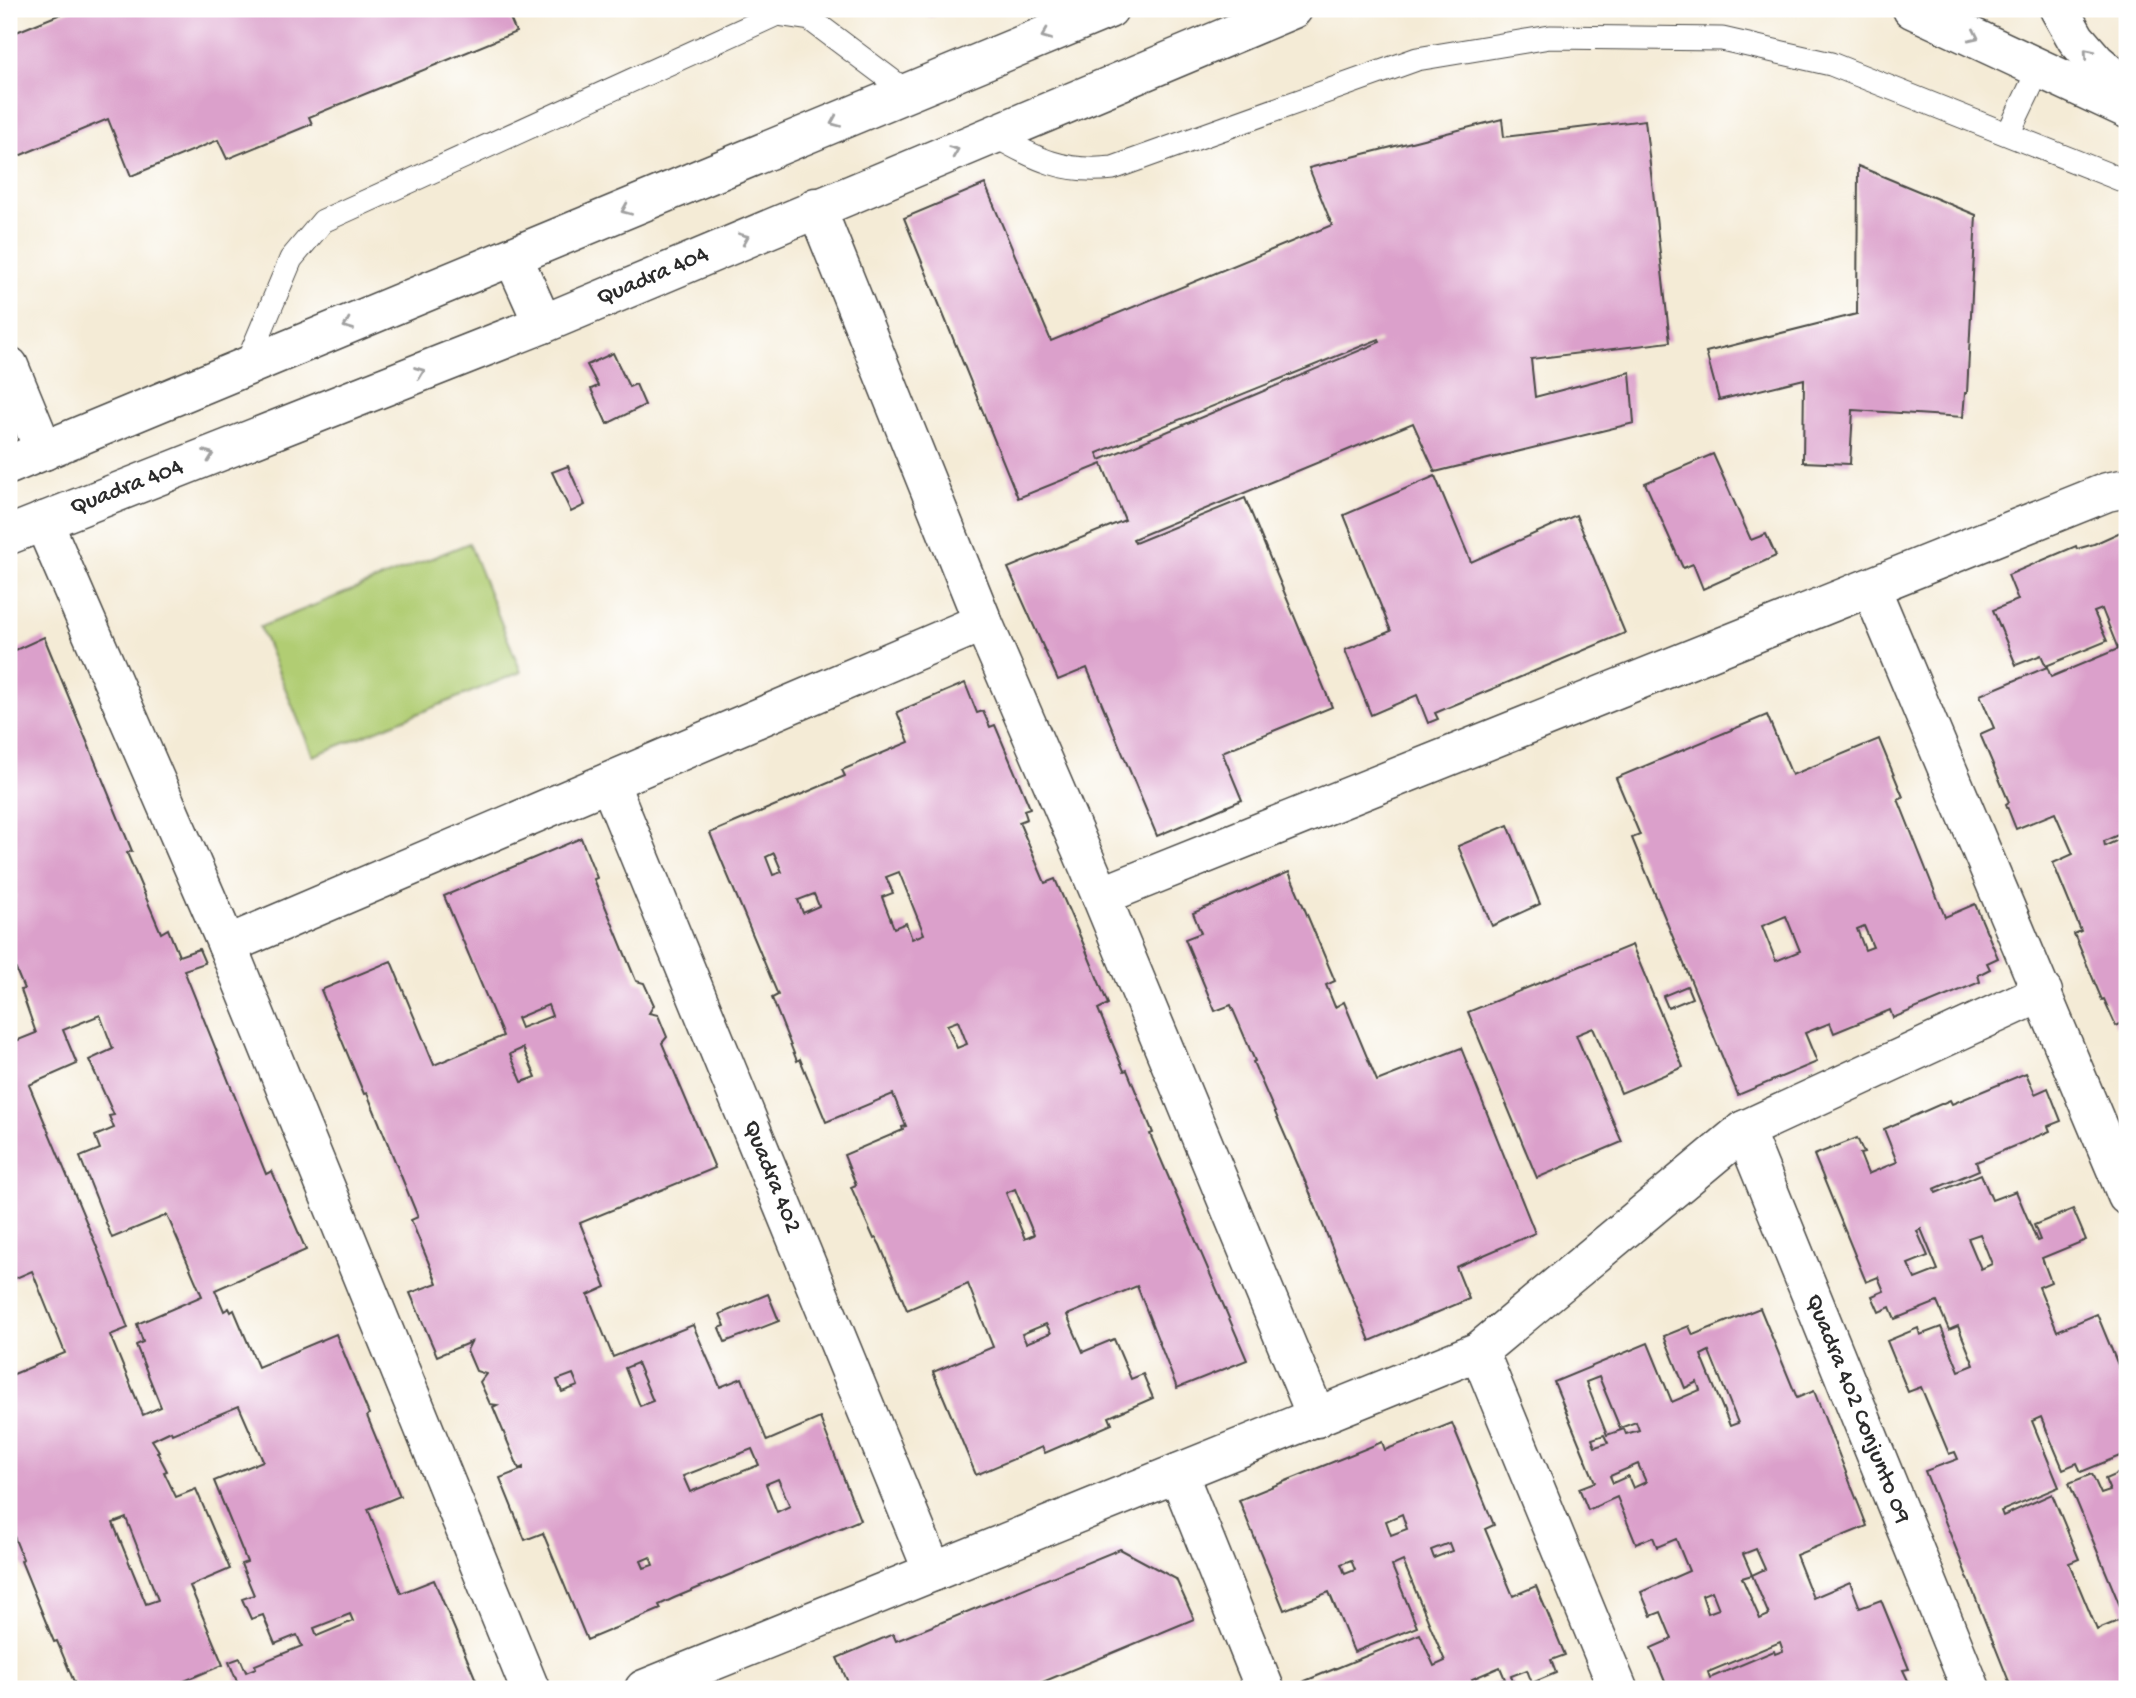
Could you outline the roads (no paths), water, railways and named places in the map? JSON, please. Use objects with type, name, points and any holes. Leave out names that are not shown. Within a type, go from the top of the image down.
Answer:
[{"type":"street","points":[[9,465],[1109,9]]},
{"type":"street","name":"Quadra 404","points":[[9,535],[543,324],[816,207],[1293,9]]},
{"type":"street","points":[[1912,9],[2127,108]]},
{"type":"street","points":[[2059,9],[2076,39],[2096,62],[2127,88]]},
{"type":"street","points":[[816,207],[983,622],[1101,897],[1317,1418]]},
{"type":"street","points":[[513,257],[543,324]]},
{"type":"street","points":[[9,366],[44,451]]},
{"type":"street","points":[[1101,897],[2107,492],[2127,488]]},
{"type":"street","points":[[43,521],[227,945],[530,1689]]},
{"type":"street","points":[[1871,588],[2127,1196]]},
{"type":"street","points":[[227,945],[983,622]]},
{"type":"street","name":"Quadra 402","points":[[609,782],[933,1572]]},
{"type":"street","points":[[644,1689],[1479,1351],[1744,1130],[2043,992]]},
{"type":"street","name":"Quadra 402 Conjunto 09","points":[[1744,1130],[1971,1689]]},
{"type":"street","points":[[1479,1351],[1618,1689]]},
{"type":"street","points":[[1178,1473],[1265,1689]]},
{"type":"lane","points":[[245,368],[292,259],[323,220],[777,14],[810,19],[907,92]]},
{"type":"lane","points":[[993,135],[1038,160],[1087,172],[1112,169],[1417,59],[1550,37],[1722,39],[1831,64],[2127,182]]},
{"type":"lane","points":[[2007,134],[2040,67]]}]
